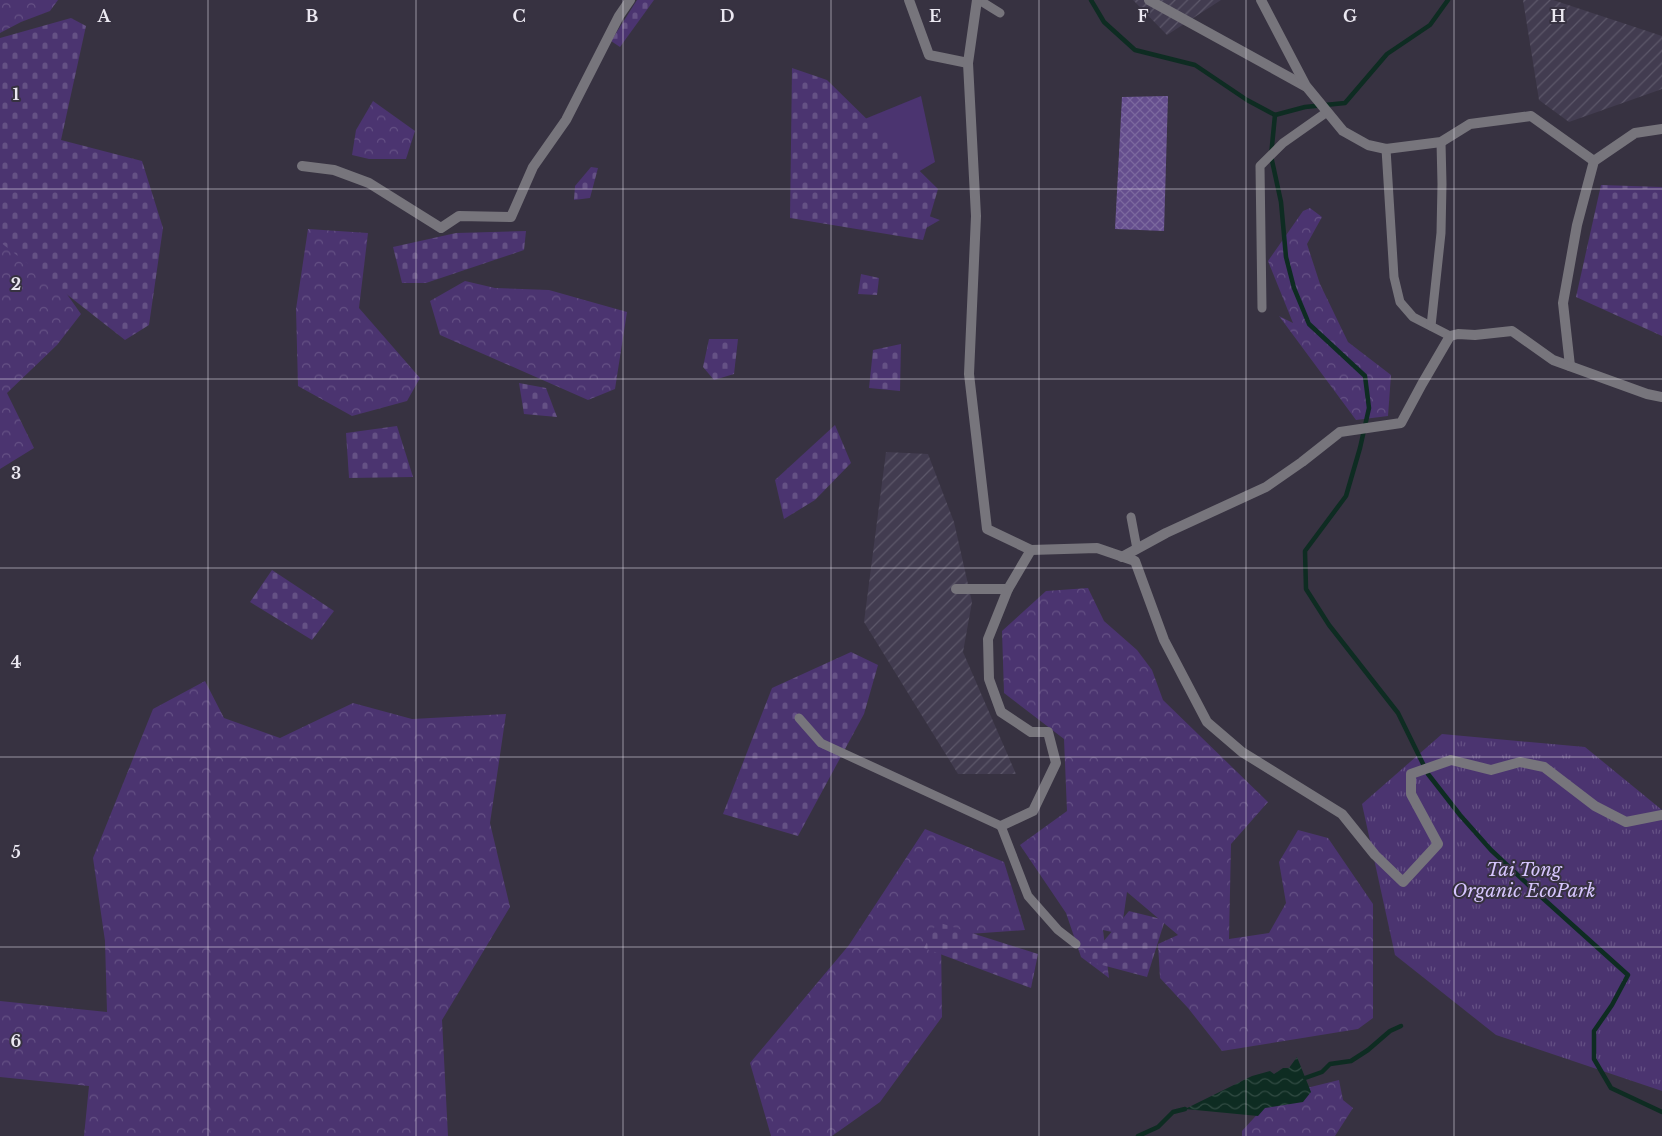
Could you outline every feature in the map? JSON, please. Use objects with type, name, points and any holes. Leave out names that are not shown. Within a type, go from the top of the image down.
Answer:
[{"type":"street","points":[[302,166],[334,170],[370,182],[441,228],[459,216],[511,217],[532,166],[566,120],[619,16],[630,0]]},
{"type":"street","points":[[909,0],[929,55],[968,63]]},
{"type":"street","points":[[978,0],[968,63],[976,216],[969,374],[987,529],[1031,550],[1097,548],[1135,561],[1164,640],[1207,722],[1242,752],[1342,814],[1375,855],[1402,882],[1438,844],[1411,794],[1411,774],[1451,760],[1491,770],[1520,762],[1544,767],[1595,806],[1626,822],[1662,815]]},
{"type":"street","points":[[1149,0],[1306,86]]},
{"type":"street","points":[[1261,0],[1306,86],[1343,131],[1368,145],[1386,149],[1441,142],[1470,124],[1531,116],[1594,161]]},
{"type":"street","points":[[1570,366],[1563,303],[1577,225],[1594,161],[1635,133],[1662,129]]},
{"type":"street","points":[[1122,557],[1166,533],[1266,487],[1340,432],[1401,423],[1450,336],[1512,331],[1553,360],[1647,394],[1662,397]]},
{"type":"street","points":[[1001,826],[1033,811],[1056,763],[1048,732],[1031,732],[1001,712],[989,679],[988,639],[1008,589],[1031,550]]},
{"type":"street","points":[[956,589],[1008,589]]},
{"type":"lane","points":[[978,0],[1000,13]]},
{"type":"lane","points":[[1262,308],[1260,166],[1283,143],[1327,112]]},
{"type":"lane","points":[[1431,326],[1441,233],[1441,142]]},
{"type":"lane","points":[[1386,149],[1394,277],[1400,302],[1413,317],[1450,336]]},
{"type":"lane","points":[[1131,517],[1137,549]]},
{"type":"lane","points":[[799,718],[821,743],[1001,826],[1028,896],[1058,930],[1076,944]]},
{"type":"shaded area","points":[[1133,0],[1221,0],[1167,35]]},
{"type":"shaded area","points":[[1523,0],[1553,0],[1662,36],[1662,89],[1569,122],[1539,100]]},
{"type":"shaded area","points":[[886,452],[928,454],[954,522],[972,602],[963,652],[1016,774],[958,774],[864,622]]},
{"type":"green space","points":[[0,0],[58,0],[50,11],[21,22],[0,33]]},
{"type":"green space","points":[[637,0],[654,0],[620,47],[611,41]]},
{"type":"green space","points":[[71,18],[86,26],[61,140],[142,161],[163,228],[149,325],[125,340],[0,242],[0,38]]},
{"type":"green space","points":[[792,68],[827,80],[938,189],[923,240],[790,218]]},
{"type":"green space","points":[[921,96],[935,162],[908,178],[910,209],[940,220],[914,235],[850,125]]},
{"type":"green space","points":[[373,101],[415,131],[406,159],[369,159],[352,155],[356,130]]},
{"type":"green space","points":[[591,167],[598,168],[590,198],[574,200],[575,186]]},
{"type":"green space","points":[[1601,185],[1662,187],[1662,336],[1576,297]]},
{"type":"green space","points":[[1310,208],[1322,217],[1307,244],[1320,284],[1348,342],[1391,375],[1388,416],[1356,420],[1279,316],[1293,323],[1268,261],[1303,211]]},
{"type":"green space","points":[[0,229],[30,242],[81,314],[57,345],[7,393],[34,448],[0,469]]},
{"type":"green space","points":[[308,229],[368,233],[359,308],[420,378],[407,401],[352,416],[298,386],[296,309]]},
{"type":"green space","points":[[526,231],[524,250],[426,283],[402,283],[393,247],[456,233]]},
{"type":"green space","points":[[861,274],[879,278],[877,295],[858,294]]},
{"type":"green space","points":[[465,281],[495,288],[549,290],[627,312],[615,389],[588,400],[440,335],[430,301]]},
{"type":"green space","points":[[709,339],[738,339],[734,374],[714,380],[703,367]]},
{"type":"green space","points":[[901,344],[900,391],[869,388],[873,350]]},
{"type":"green space","points":[[519,383],[546,388],[557,417],[524,414]]},
{"type":"green space","points":[[835,425],[851,463],[815,500],[784,519],[775,480]]},
{"type":"green space","points":[[397,426],[413,477],[349,478],[346,433]]},
{"type":"green space","points":[[272,570],[334,611],[312,640],[250,602]]},
{"type":"green space","points":[[1088,588],[1104,621],[1137,650],[1152,670],[1163,700],[1268,802],[1231,844],[1229,939],[1269,933],[1286,903],[1279,862],[1298,830],[1328,838],[1373,904],[1373,1018],[1358,1029],[1222,1051],[1188,1008],[1160,978],[1158,944],[1178,935],[1127,892],[1121,934],[1103,930],[1109,978],[1081,957],[1066,913],[1020,845],[1067,811],[1064,739],[1004,693],[1002,631],[1046,591]]},
{"type":"green space","points":[[851,652],[878,665],[864,714],[798,836],[723,814],[772,688]]},
{"type":"green space","points":[[205,681],[224,718],[280,738],[353,703],[412,719],[506,714],[490,823],[510,907],[442,1020],[448,1136],[84,1136],[89,1086],[0,1077],[0,1001],[107,1012],[105,941],[93,858],[153,709]]},
{"type":"green space","name":"Tai Tong Organic EcoPark","points":[[1442,734],[1585,747],[1662,810],[1662,1091],[1496,1035],[1395,955],[1362,804]]},
{"type":"green space","points":[[925,829],[1004,862],[1025,930],[941,936],[942,1017],[880,1102],[832,1136],[771,1136],[750,1063],[849,945]]},
{"type":"green space","points":[[1129,911],[1165,920],[1147,977],[1087,961]]},
{"type":"green space","points":[[937,922],[1038,954],[1031,988],[924,948]]},
{"type":"green space","points":[[1339,1080],[1343,1100],[1353,1108],[1335,1136],[1242,1136],[1242,1131],[1274,1096]]},
{"type":"water","points":[[1297,1057],[1311,1092],[1303,1102],[1265,1108],[1258,1116],[1185,1109],[1252,1076],[1270,1071],[1274,1074],[1283,1068],[1289,1068]]},
{"type":"building","points":[[1168,96],[1164,231],[1115,229],[1122,97]]},
{"type":"waterway","points":[[1091,0],[1104,22],[1135,50],[1195,65],[1247,100],[1275,115],[1305,107],[1345,103],[1387,54],[1430,25],[1448,0]]},
{"type":"waterway","points":[[1275,115],[1271,156],[1281,202],[1286,257],[1294,288],[1309,324],[1365,376],[1369,408],[1346,496],[1305,551],[1306,589],[1329,625],[1398,713],[1428,774],[1460,815],[1491,850],[1628,975],[1612,1005],[1594,1031],[1594,1059],[1611,1088],[1662,1112]]},
{"type":"waterway","points":[[1305,1078],[1322,1072],[1330,1064],[1351,1061],[1368,1050],[1390,1031],[1401,1026]]},
{"type":"waterway","points":[[1138,1136],[1158,1127],[1173,1112],[1185,1109]]}]
